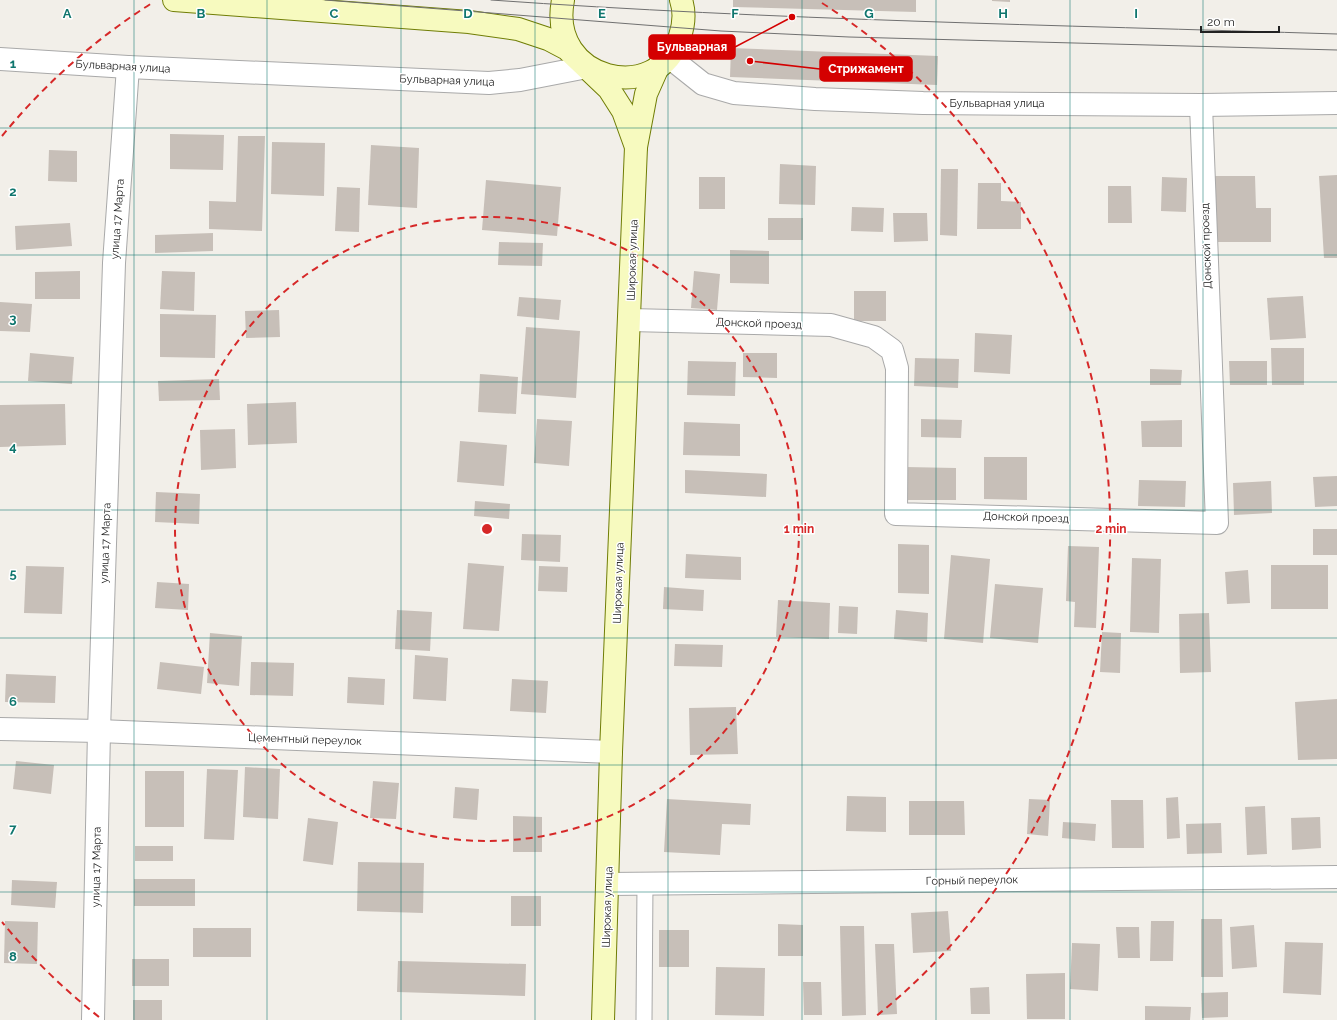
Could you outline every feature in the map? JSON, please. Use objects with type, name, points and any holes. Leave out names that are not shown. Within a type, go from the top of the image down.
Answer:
[{"type":"main road","points":[[174,0],[469,22],[518,29],[548,39],[567,49],[587,67],[604,75],[622,78],[641,75],[663,62]]},
{"type":"main road","points":[[563,0],[561,14],[563,34],[573,53],[587,67]]},
{"type":"main road","name":"Широкая улица","points":[[603,1020],[611,752],[636,147],[646,94],[663,62],[678,42],[684,24],[681,0]]},
{"type":"main road","name":"Широкая улица","points":[[587,67],[609,89],[620,106],[636,147]]},
{"type":"street","name":"Бульварная улица","points":[[0,59],[128,67],[489,82],[520,80],[587,67]]},
{"type":"street","name":"Бульварная улица","points":[[663,62],[703,84],[734,94],[815,99],[923,103],[1201,105],[1337,103]]},
{"type":"street","name":"улица 17 Марта","points":[[93,1020],[99,731],[114,263],[128,67]]},
{"type":"street","name":"Донской проезд","points":[[630,320],[831,325],[874,337],[892,350],[897,368],[896,514],[1217,522],[1201,105]]},
{"type":"street","name":"Цементный переулок","points":[[0,729],[99,731],[611,752]]},
{"type":"street","name":"Горный переулок","points":[[608,884],[1337,877]]},
{"type":"lane","points":[[644,1020],[645,883]]},
{"type":"building","points":[[733,0],[916,0],[916,12],[733,7]]},
{"type":"building","points":[[1010,0],[1010,2],[992,1]]},
{"type":"building","points":[[731,48],[938,56],[937,85],[730,77]]},
{"type":"building","points":[[170,134],[224,135],[223,170],[170,169]]},
{"type":"building","points":[[238,136],[265,136],[262,231],[209,229],[209,201],[236,202]]},
{"type":"building","points":[[272,142],[325,143],[324,196],[271,194]]},
{"type":"building","points":[[371,145],[419,148],[417,208],[368,205]]},
{"type":"building","points":[[49,150],[77,151],[77,182],[48,181]]},
{"type":"building","points":[[780,164],[816,166],[815,205],[779,204]]},
{"type":"building","points":[[941,169],[958,169],[957,236],[940,235]]},
{"type":"building","points":[[1337,175],[1337,258],[1324,258],[1319,176]]},
{"type":"building","points":[[1211,176],[1255,176],[1256,208],[1271,208],[1271,242],[1212,242]]},
{"type":"building","points":[[699,177],[725,177],[725,209],[699,209]]},
{"type":"building","points":[[1162,177],[1187,178],[1186,212],[1161,211]]},
{"type":"building","points":[[486,180],[561,187],[557,236],[482,230]]},
{"type":"building","points":[[978,183],[1001,183],[1001,201],[1021,202],[1021,229],[977,229]]},
{"type":"building","points":[[1108,186],[1131,186],[1132,223],[1108,223]]},
{"type":"building","points":[[337,187],[360,188],[359,232],[335,231]]},
{"type":"building","points":[[852,207],[884,208],[883,232],[851,231]]},
{"type":"building","points":[[893,213],[927,213],[928,241],[894,242]]},
{"type":"building","points":[[768,218],[803,218],[803,240],[768,240]]},
{"type":"building","points":[[70,223],[72,246],[16,250],[15,226]]},
{"type":"building","points":[[213,233],[213,251],[155,253],[155,235]]},
{"type":"building","points":[[499,242],[543,243],[542,266],[498,265]]},
{"type":"building","points":[[730,250],[769,251],[769,284],[730,283]]},
{"type":"building","points":[[80,271],[80,299],[35,299],[35,272]]},
{"type":"building","points":[[162,271],[195,272],[194,311],[160,309]]},
{"type":"building","points":[[694,271],[720,274],[717,310],[691,308]]},
{"type":"building","points":[[854,291],[886,291],[886,321],[854,321]]},
{"type":"building","points":[[1303,296],[1306,338],[1270,340],[1267,298]]},
{"type":"building","points":[[519,297],[561,300],[559,320],[517,316]]},
{"type":"building","points":[[0,302],[32,304],[30,332],[0,331]]},
{"type":"building","points":[[279,310],[280,337],[246,338],[245,311]]},
{"type":"building","points":[[160,314],[216,315],[215,358],[160,357]]},
{"type":"building","points":[[526,327],[580,331],[576,398],[521,394]]},
{"type":"building","points":[[975,333],[1012,335],[1010,374],[974,372]]},
{"type":"building","points":[[1271,348],[1304,348],[1304,385],[1272,385]]},
{"type":"building","points":[[30,353],[74,357],[72,384],[28,381]]},
{"type":"building","points":[[743,353],[777,353],[777,378],[743,377]]},
{"type":"building","points":[[915,358],[959,359],[958,388],[914,386]]},
{"type":"building","points":[[688,361],[736,362],[735,396],[687,395]]},
{"type":"building","points":[[1229,361],[1267,361],[1267,385],[1230,385]]},
{"type":"building","points":[[1150,369],[1182,370],[1181,385],[1150,385]]},
{"type":"building","points":[[480,374],[518,377],[516,414],[478,412]]},
{"type":"building","points":[[219,379],[220,400],[159,401],[158,381]]},
{"type":"building","points":[[296,402],[297,443],[248,445],[247,404]]},
{"type":"building","points":[[65,404],[66,445],[0,447],[0,405]]},
{"type":"building","points":[[537,419],[572,421],[569,466],[534,463]]},
{"type":"building","points":[[921,419],[962,420],[961,438],[921,437]]},
{"type":"building","points":[[1182,420],[1182,447],[1142,447],[1141,421]]},
{"type":"building","points":[[684,422],[740,424],[740,456],[683,455]]},
{"type":"building","points":[[235,429],[236,468],[201,470],[200,430]]},
{"type":"building","points":[[460,441],[507,445],[504,486],[457,482]]},
{"type":"building","points":[[984,457],[1027,457],[1027,500],[984,499]]},
{"type":"building","points":[[906,467],[956,468],[956,500],[906,500]]},
{"type":"building","points":[[685,470],[767,474],[766,497],[685,493]]},
{"type":"building","points":[[1337,476],[1337,506],[1315,507],[1313,477]]},
{"type":"building","points":[[1139,480],[1186,481],[1185,507],[1138,506]]},
{"type":"building","points":[[1271,481],[1272,513],[1234,515],[1233,483]]},
{"type":"building","points":[[156,492],[200,494],[199,524],[155,522]]},
{"type":"building","points":[[475,501],[510,504],[509,519],[474,516]]},
{"type":"building","points":[[1313,529],[1337,529],[1337,555],[1313,555]]},
{"type":"building","points":[[522,534],[561,535],[560,562],[521,560]]},
{"type":"building","points":[[898,544],[929,545],[929,594],[898,593]]},
{"type":"building","points":[[1068,546],[1099,547],[1096,628],[1074,627],[1075,602],[1066,601]]},
{"type":"building","points":[[686,554],[741,557],[741,580],[685,578]]},
{"type":"building","points":[[951,555],[990,559],[983,643],[944,639]]},
{"type":"building","points":[[1132,558],[1161,559],[1159,633],[1130,632]]},
{"type":"building","points":[[468,563],[504,566],[499,631],[463,629]]},
{"type":"building","points":[[1271,565],[1328,565],[1328,609],[1271,609]]},
{"type":"building","points":[[26,566],[64,567],[62,614],[24,613]]},
{"type":"building","points":[[539,566],[568,567],[567,592],[538,591]]},
{"type":"building","points":[[1248,570],[1250,603],[1227,604],[1225,572]]},
{"type":"building","points":[[157,582],[189,584],[188,610],[155,608]]},
{"type":"building","points":[[995,584],[1043,588],[1038,643],[990,638]]},
{"type":"building","points":[[664,587],[704,590],[703,611],[663,609]]},
{"type":"building","points":[[778,600],[830,603],[829,639],[776,637]]},
{"type":"building","points":[[839,606],[858,607],[857,634],[838,633]]},
{"type":"building","points":[[397,610],[432,612],[430,651],[395,649]]},
{"type":"building","points":[[896,610],[928,613],[927,642],[894,639]]},
{"type":"building","points":[[1209,613],[1211,672],[1180,673],[1179,614]]},
{"type":"building","points":[[1102,632],[1121,633],[1120,673],[1100,672]]},
{"type":"building","points":[[210,633],[242,636],[239,686],[207,683]]},
{"type":"building","points":[[675,644],[723,645],[722,667],[674,666]]},
{"type":"building","points":[[415,655],[448,658],[446,701],[413,699]]},
{"type":"building","points":[[160,662],[204,667],[201,694],[157,689]]},
{"type":"building","points":[[251,662],[294,663],[293,696],[250,695]]},
{"type":"building","points":[[6,674],[56,676],[55,703],[5,702]]},
{"type":"building","points":[[348,677],[385,679],[384,705],[347,703]]},
{"type":"building","points":[[512,679],[548,681],[546,713],[510,711]]},
{"type":"building","points":[[1337,699],[1337,759],[1298,760],[1295,702]]},
{"type":"building","points":[[736,707],[738,754],[690,755],[689,708]]},
{"type":"building","points":[[16,761],[54,765],[51,794],[13,789]]},
{"type":"building","points":[[245,767],[280,769],[278,819],[243,817]]},
{"type":"building","points":[[207,769],[238,770],[234,840],[204,839]]},
{"type":"building","points":[[145,771],[184,771],[184,827],[145,827]]},
{"type":"building","points":[[373,781],[399,783],[396,819],[370,818]]},
{"type":"building","points":[[455,787],[479,789],[477,820],[453,818]]},
{"type":"building","points":[[847,796],[886,797],[886,832],[846,831]]},
{"type":"building","points":[[1178,797],[1180,838],[1167,839],[1166,798]]},
{"type":"building","points":[[667,799],[751,804],[750,825],[722,824],[720,855],[664,852]]},
{"type":"building","points":[[1029,799],[1050,800],[1048,836],[1027,834]]},
{"type":"building","points":[[1111,800],[1143,800],[1144,848],[1112,848]]},
{"type":"building","points":[[909,801],[964,801],[965,835],[909,835]]},
{"type":"building","points":[[1265,806],[1267,854],[1247,855],[1245,807]]},
{"type":"building","points":[[513,816],[542,817],[542,852],[513,852]]},
{"type":"building","points":[[1320,817],[1321,848],[1292,850],[1291,818]]},
{"type":"building","points":[[308,818],[338,822],[333,865],[303,861]]},
{"type":"building","points":[[1063,822],[1096,824],[1095,841],[1062,838]]},
{"type":"building","points":[[1221,823],[1222,853],[1187,854],[1186,824]]},
{"type":"building","points":[[135,846],[173,846],[173,861],[135,861]]},
{"type":"building","points":[[358,862],[424,863],[423,913],[357,911]]},
{"type":"building","points":[[134,879],[195,879],[195,906],[134,906]]},
{"type":"building","points":[[12,880],[57,882],[55,908],[11,905]]},
{"type":"building","points":[[511,896],[541,896],[541,926],[511,926]]},
{"type":"building","points":[[948,911],[951,951],[913,953],[911,913]]},
{"type":"building","points":[[1201,919],[1222,919],[1223,977],[1201,977]]},
{"type":"building","points":[[5,921],[38,922],[37,964],[4,963]]},
{"type":"building","points":[[1151,921],[1174,921],[1173,961],[1150,961]]},
{"type":"building","points":[[778,924],[803,925],[803,956],[778,956]]},
{"type":"building","points":[[1254,925],[1257,967],[1232,969],[1230,927]]},
{"type":"building","points":[[840,926],[864,926],[866,1015],[842,1016]]},
{"type":"building","points":[[1116,927],[1139,927],[1140,958],[1118,958]]},
{"type":"building","points":[[193,928],[251,928],[251,957],[193,957]]},
{"type":"building","points":[[659,930],[689,930],[689,967],[659,967]]},
{"type":"building","points":[[1285,942],[1323,943],[1321,995],[1283,993]]},
{"type":"building","points":[[1072,943],[1100,944],[1098,991],[1070,989]]},
{"type":"building","points":[[875,944],[894,944],[897,1014],[878,1015]]},
{"type":"building","points":[[132,959],[169,959],[169,986],[132,986]]},
{"type":"building","points":[[398,961],[526,964],[525,996],[397,992]]},
{"type":"building","points":[[716,967],[765,968],[764,1016],[715,1015]]},
{"type":"building","points":[[1065,973],[1065,1019],[1027,1019],[1026,974]]},
{"type":"building","points":[[803,982],[821,982],[822,1015],[804,1015]]},
{"type":"building","points":[[989,987],[990,1014],[971,1014],[970,988]]},
{"type":"building","points":[[1228,992],[1228,1017],[1202,1018],[1201,993]]},
{"type":"building","points":[[133,1000],[162,1000],[162,1020],[133,1020]]},
{"type":"building","points":[[1145,1006],[1191,1007],[1190,1020],[1145,1020]]},
{"type":"tram line","points":[[325,0],[721,31],[849,37],[1337,50]]},
{"type":"tram line","points":[[491,0],[597,7],[808,17],[1337,34]]},
{"type":"place","name":"Бульварная","points":[[792,17]]},
{"type":"place","name":"Стрижамент","points":[[750,61]]}]
